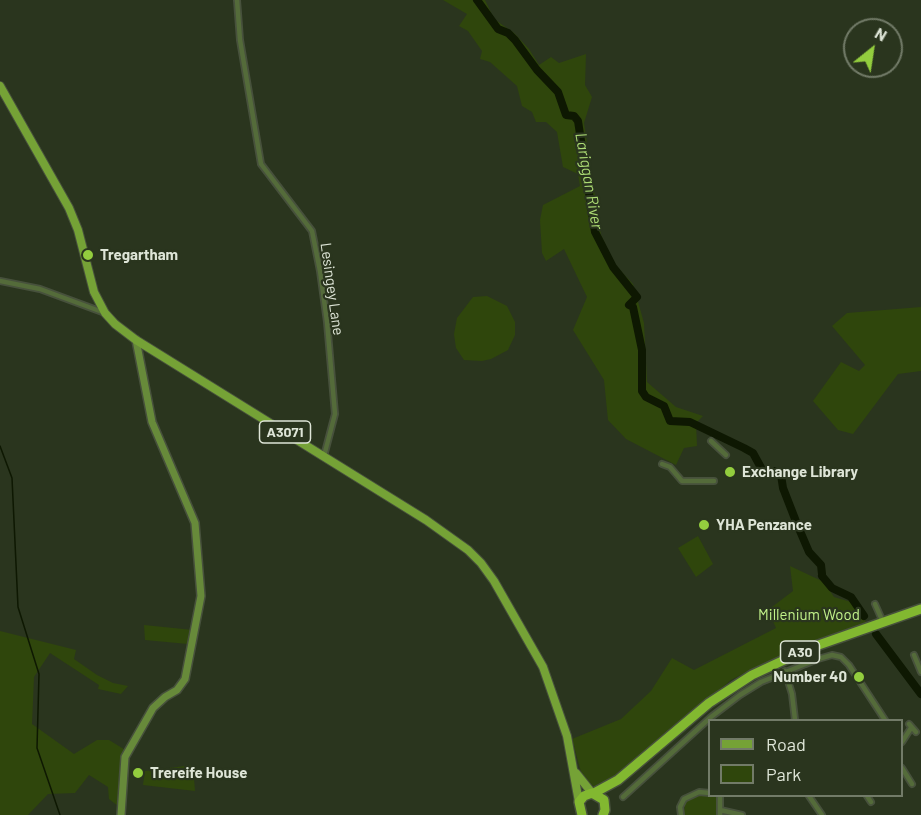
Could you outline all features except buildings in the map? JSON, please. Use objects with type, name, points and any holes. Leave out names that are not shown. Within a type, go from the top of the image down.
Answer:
[{"type":"highway","name":"A30","points":[[593,793],[618,780],[731,688],[780,660],[921,609]]},
{"type":"highway","name":"A30","points":[[605,811],[618,780]]},
{"type":"highway","points":[[579,810],[584,795],[593,793],[601,796],[605,811]]},
{"type":"main road","name":"A3071","points":[[0,86],[69,208],[78,230],[94,291],[105,313],[136,340],[434,526],[481,563],[543,667],[558,706],[575,772],[579,810]]},
{"type":"main road","points":[[121,815],[125,757],[153,708],[177,690],[185,679],[201,596],[195,524],[152,422],[136,340]]},
{"type":"main road","name":"A3071","points":[[575,772],[593,793]]},
{"type":"street","name":"Lesingey Lane","points":[[237,0],[240,40],[261,164],[312,231],[320,271],[335,414],[324,456]]},
{"type":"street","points":[[0,281],[40,289],[105,313]]},
{"type":"street","points":[[711,441],[726,455]]},
{"type":"street","points":[[662,464],[670,467],[682,481],[714,481]]},
{"type":"street","points":[[875,604],[883,622]]},
{"type":"street","points":[[709,719],[740,695],[785,671],[832,655],[841,657],[849,665],[884,719]]},
{"type":"street","points":[[914,655],[921,672]]},
{"type":"street","points":[[785,671],[792,694],[795,719]]},
{"type":"street","points":[[623,797],[708,720]]},
{"type":"street","points":[[903,741],[912,728]]},
{"type":"street","points":[[903,770],[912,784]]},
{"type":"street","points":[[681,815],[680,807],[684,799],[699,792],[708,793]]},
{"type":"street","points":[[810,797],[822,815]]},
{"type":"street","points":[[868,797],[871,802]]},
{"type":"street","points":[[720,812],[742,815]]},
{"type":"green space","points":[[443,0],[485,0],[494,19],[514,33],[529,49],[539,65],[551,57],[559,63],[586,54],[585,85],[592,97],[584,123],[601,235],[615,265],[633,284],[644,323],[647,382],[676,407],[703,416],[696,423],[697,446],[684,448],[676,465],[626,439],[608,420],[604,380],[573,330],[587,297],[564,249],[546,261],[542,253],[540,220],[543,205],[580,186],[578,174],[563,167],[557,132],[546,122],[536,122],[532,112],[522,106],[517,86],[490,62],[480,59],[482,51],[468,31],[459,26],[467,14]]},
{"type":"green space","points":[[487,296],[507,306],[515,322],[515,335],[508,350],[491,359],[464,360],[456,348],[454,334],[457,318],[473,297]]},
{"type":"green space","points":[[921,307],[921,371],[898,374],[853,434],[838,430],[813,401],[841,362],[859,371],[865,365],[832,326],[847,313]]},
{"type":"green space","points":[[698,536],[713,564],[696,577],[678,548]]},
{"type":"green space","name":"Millenium Wood","points":[[790,566],[824,582],[834,597],[851,602],[867,623],[760,665],[731,680],[616,777],[595,787],[588,782],[581,772],[572,739],[621,719],[651,691],[672,658],[694,670],[776,628],[768,610],[793,591]]},
{"type":"green space","points":[[144,625],[193,630],[188,644],[145,640]]},
{"type":"green space","points":[[0,631],[76,650],[74,659],[97,675],[113,683],[128,686],[121,694],[98,689],[99,685],[50,653],[34,677],[32,724],[74,754],[97,740],[109,740],[127,751],[119,780],[118,806],[109,799],[108,787],[89,775],[75,793],[48,794],[28,815],[0,815]]},
{"type":"green space","points":[[193,765],[195,791],[143,785],[145,771]]},
{"type":"green space","points":[[702,793],[708,794],[708,797],[718,797],[717,815],[684,815],[685,801]]},
{"type":"waterway","name":"Lariggan River","points":[[477,0],[498,29],[508,33],[515,40],[537,70],[558,92],[566,115],[574,116],[578,121],[595,232],[613,267],[637,297],[629,305],[633,307],[642,350],[642,391],[646,397],[664,406],[670,421],[690,422],[744,448],[753,453],[764,473],[776,471],[781,475],[783,488],[797,524],[809,552],[821,565],[822,574]]},
{"type":"waterway","points":[[0,446],[12,478],[18,607],[39,674],[37,748],[60,815]]},
{"type":"waterway","name":"Lariggan River","points":[[822,576],[832,588],[851,597],[864,616]]},
{"type":"waterway","name":"Lariggan River","points":[[876,634],[921,694]]},
{"type":"place","name":"Tregartham","points":[[88,255]]},
{"type":"place","name":"Exchange Library","points":[[730,472]]},
{"type":"place","name":"YHA Penzance","points":[[704,525]]},
{"type":"place","name":"Number 40","points":[[859,677]]},
{"type":"place","name":"Trereife House","points":[[138,773]]}]
